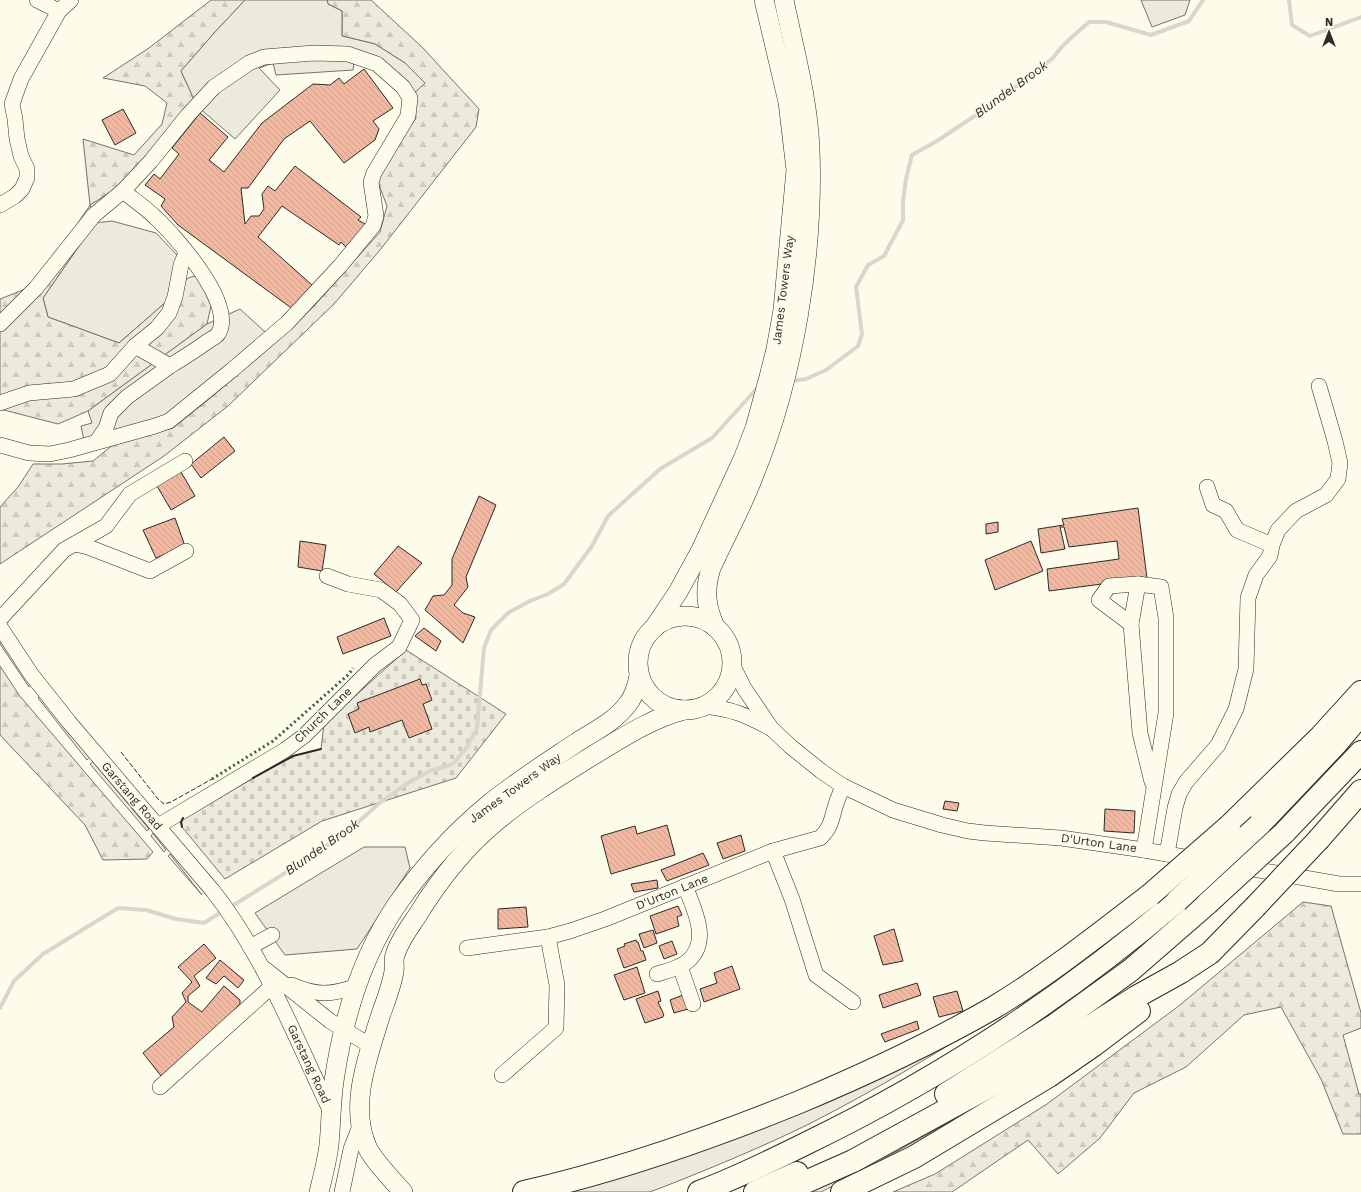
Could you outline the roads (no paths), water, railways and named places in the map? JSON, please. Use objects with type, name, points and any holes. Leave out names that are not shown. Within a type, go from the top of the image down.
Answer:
[{"type":"highway","points":[[524,1192],[552,1186],[608,1170],[708,1137],[782,1109],[879,1067],[992,1008],[1044,975],[1150,895],[1229,826],[1321,736],[1361,692]]},
{"type":"highway","points":[[700,1192],[731,1180],[837,1129],[954,1064],[1046,1003],[1142,930],[1177,901],[1259,826],[1336,744],[1361,714]]},
{"type":"highway","points":[[755,1192],[839,1154],[906,1118],[973,1078],[1055,1025],[1131,970],[1208,903],[1284,833],[1361,752]]},
{"type":"highway","points":[[783,1192],[853,1161],[949,1107],[992,1086],[1036,1061],[1136,997],[1181,972],[1210,953],[1319,839],[1361,791]]},
{"type":"highway","points":[[842,1192],[914,1157],[1049,1076],[1094,1045],[1144,1007],[1181,972]]},
{"type":"main road","name":"James Towers Way","points":[[654,628],[678,592],[701,550],[743,458],[755,428],[776,349],[783,310],[796,170],[788,102],[764,0]]},
{"type":"main road","name":"James Towers Way","points":[[715,627],[707,602],[708,579],[711,568],[754,475],[776,413],[790,356],[800,302],[808,239],[810,148],[802,84],[784,0]]},
{"type":"main road","points":[[677,617],[691,617],[704,620],[715,627],[722,634],[730,652],[730,675],[725,688],[716,698],[704,706],[684,710],[669,707],[656,700],[646,689],[639,676],[638,655],[646,636],[654,628],[665,621],[677,617]]},
{"type":"main road","name":"James Towers Way","points":[[332,1112],[334,1083],[344,1029],[356,986],[378,939],[397,904],[442,847],[467,822],[524,778],[608,723],[618,714],[632,698],[639,676]]},
{"type":"main road","name":"James Towers Way","points":[[371,1046],[394,970],[394,956],[400,944],[422,907],[438,884],[476,841],[498,820],[561,775],[641,726],[658,718],[684,710]]},
{"type":"main road","points":[[371,1046],[361,1091],[359,1110],[360,1126],[369,1150],[390,1178],[403,1192]]},
{"type":"main road","name":"Garstang Road","points":[[319,1192],[326,1161],[332,1112]]},
{"type":"street","points":[[37,0],[59,11]]},
{"type":"street","points":[[0,205],[15,196],[22,189],[27,178],[27,169],[21,156],[17,140],[15,119],[6,103],[59,11],[71,0]]},
{"type":"street","points":[[0,324],[36,288],[94,215],[123,191],[151,161],[188,114],[214,87],[249,63],[264,57],[314,54],[348,54],[377,64],[403,87],[410,98],[408,116],[374,173],[371,182],[376,216],[373,226],[317,292],[287,323],[232,370],[169,421],[155,426],[50,454],[29,453],[0,445]]},
{"type":"street","points":[[97,441],[106,428],[111,413],[127,397],[218,334],[221,325],[221,315],[218,302],[204,276],[176,239],[155,217],[123,191]]},
{"type":"street","points":[[0,404],[29,393],[74,389],[110,374],[135,346],[157,328],[169,313],[175,297],[181,265],[186,253]]},
{"type":"street","points":[[135,346],[170,366]]},
{"type":"street","points":[[1167,854],[1179,794],[1186,782],[1218,745],[1236,709],[1246,669],[1248,632],[1247,612],[1249,593],[1256,575],[1270,556],[1272,545],[1278,530],[1296,511],[1326,495],[1338,479],[1340,463],[1336,441],[1319,386]]},
{"type":"street","points":[[0,619],[64,550],[106,526],[130,494],[184,461]]},
{"type":"street","points":[[1207,487],[1214,505],[1226,511],[1236,530],[1272,545]]},
{"type":"street","points":[[74,544],[88,547],[150,571],[186,551]]},
{"type":"street","name":"Church Lane","points":[[158,826],[285,750],[304,736],[375,665],[399,647],[412,620],[400,604],[380,590],[348,584],[328,576]]},
{"type":"street","points":[[1131,624],[1099,600],[1109,586],[1138,584],[1161,587],[1166,618],[1166,713],[1144,850]]},
{"type":"street","points":[[1138,584],[1131,624],[1140,734],[1154,789]]},
{"type":"street","name":"Garstang Road","points":[[0,627],[31,674],[69,722],[158,826],[232,916],[272,981],[281,1005],[332,1112]]},
{"type":"street","name":"D'Urton Lane","points":[[731,662],[744,688],[771,728],[805,759],[843,786],[893,810],[925,821],[958,829],[985,833],[1061,838],[1144,850],[1339,884],[1361,884]]},
{"type":"street","name":"D'Urton Lane","points":[[704,706],[733,710],[771,728]]},
{"type":"street","name":"D'Urton Lane","points":[[467,948],[548,937],[605,919],[773,851],[820,838],[826,833],[832,821],[837,800],[843,786]]},
{"type":"street","points":[[773,851],[792,899],[816,974],[853,1002]]},
{"type":"street","points":[[657,974],[688,962],[697,950],[700,935],[698,919],[685,886]]},
{"type":"street","points":[[250,947],[272,935]]},
{"type":"street","points":[[502,1075],[556,1028],[557,985],[548,937]]},
{"type":"street","points":[[680,966],[693,1004]]},
{"type":"street","points":[[160,1087],[272,981],[319,994],[335,992],[356,986]]},
{"type":"street","name":"Garstang Road","points":[[272,981],[371,1046]]},
{"type":"street","points":[[342,1192],[351,1149],[360,1126]]},
{"type":"street","points":[[326,1161],[339,1192]]},
{"type":"waterway","name":"Blundel Brook","points":[[790,381],[806,379],[826,370],[858,346],[862,334],[856,287],[868,265],[884,256],[903,220],[903,201],[906,179],[912,155],[937,141],[1000,99],[1053,58],[1065,43],[1089,22],[1106,22],[1151,35],[1189,21],[1203,0]]},
{"type":"waterway","name":"Blundel Brook","points":[[1289,0],[1292,25],[1310,36],[1361,17]]},
{"type":"waterway","name":"Blundel Brook","points":[[229,908],[306,860],[349,830],[381,802],[406,784],[430,771],[453,764],[467,747],[477,728],[484,648],[491,630],[508,613],[530,601],[548,594],[564,584],[592,546],[608,516],[660,469],[712,438],[760,385]]},
{"type":"waterway","name":"Blundel Brook","points":[[0,1008],[14,981],[43,954],[118,908],[146,910],[176,919],[204,923],[223,911]]}]
